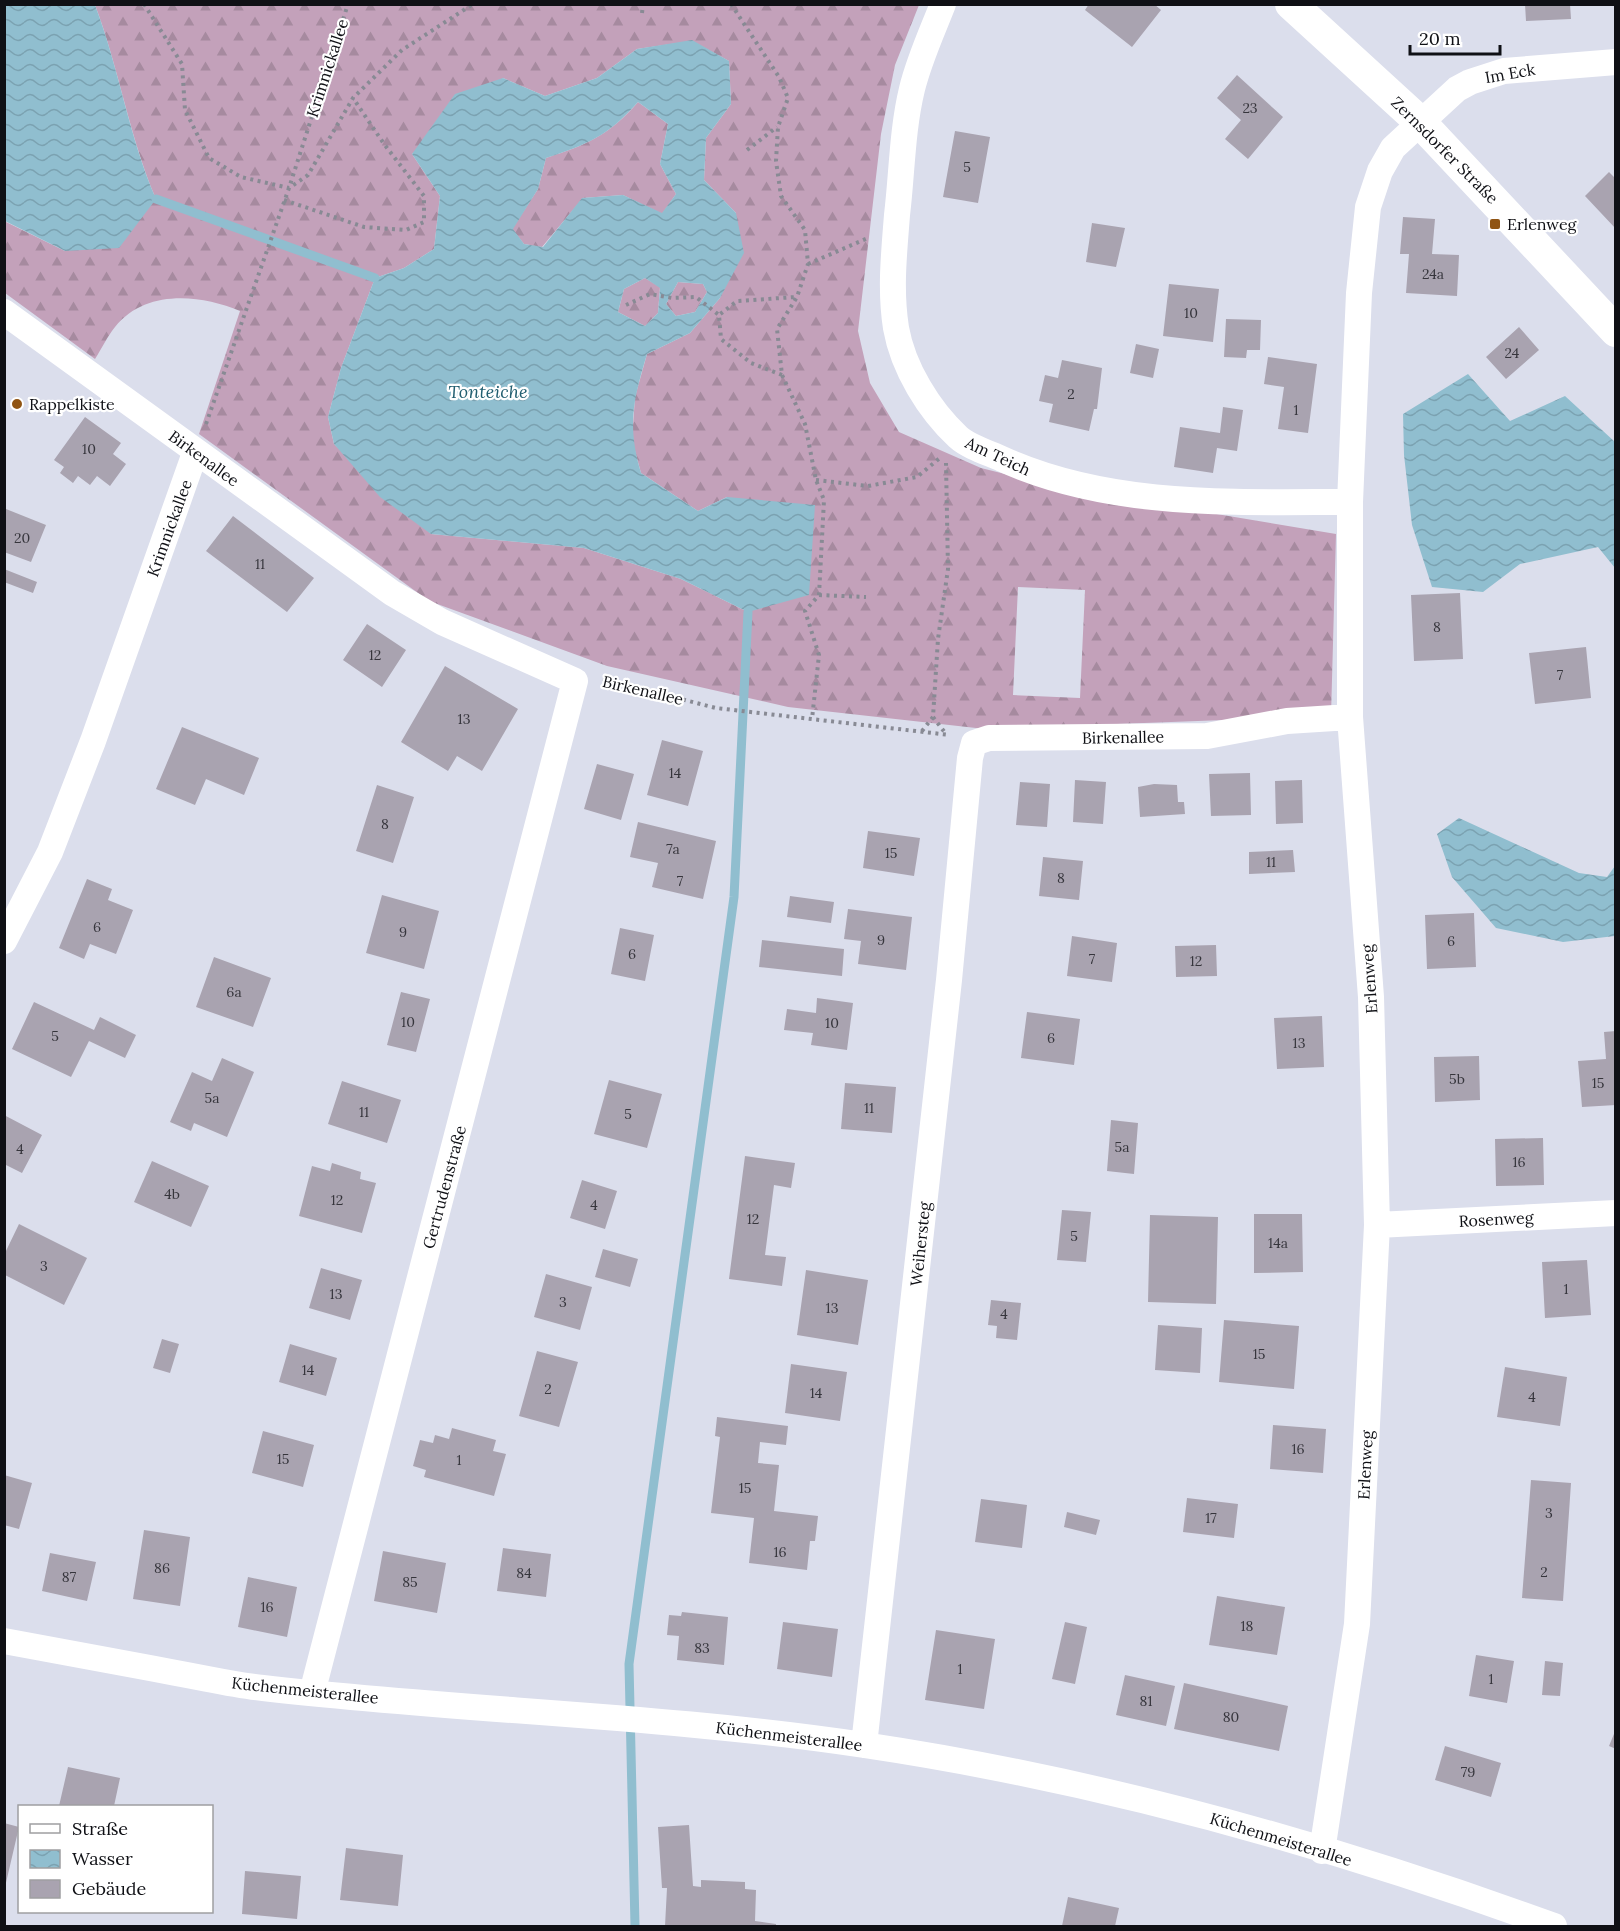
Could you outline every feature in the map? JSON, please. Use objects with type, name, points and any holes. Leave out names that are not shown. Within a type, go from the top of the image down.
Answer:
[{"type":"street","name":"Am Teich","points":[[943,4],[912,90],[891,277],[896,329],[906,361],[924,395],[960,438],[1031,472],[1079,487],[1140,496],[1235,502],[1350,502]]},
{"type":"street","name":"Zernsdorfer Straße","points":[[1290,4],[1419,121],[1616,331]]},
{"type":"street","name":"Im Eck","points":[[1419,121],[1470,81],[1504,71],[1616,62]]},
{"type":"street","name":"Erlenweg","points":[[1322,1851],[1357,1624],[1377,1225],[1371,997],[1350,717],[1350,502],[1359,293],[1368,207],[1380,171],[1393,148],[1419,121]]},
{"type":"street","name":"Birkenallee","points":[[4,312],[195,453],[392,593],[442,622],[575,681]]},
{"type":"street","name":"Krimnickallee","points":[[4,941],[59,830],[195,453]]},
{"type":"street","name":"Gertrudenstraße","points":[[312,1693],[575,681]]},
{"type":"street","name":"Birkenallee","points":[[974,743],[989,738],[1207,736],[1287,721],[1350,717]]},
{"type":"street","name":"Weihersteg","points":[[864,1745],[947,1003],[970,758],[974,743]]},
{"type":"street","name":"Rosenweg","points":[[1377,1225],[1616,1213]]},
{"type":"street","name":"Küchenmeisterallee","points":[[4,1641],[258,1688],[674,1722],[864,1745],[1096,1791],[1264,1831],[1465,1894],[1554,1926]]},
{"type":"path","points":[[144,4],[182,64],[185,110],[209,158],[241,177],[290,188],[308,175],[353,98],[402,50],[473,4]]},
{"type":"path","name":"Krimnickallee","points":[[195,453],[261,270],[279,213],[290,188],[348,4]]},
{"type":"path","points":[[642,13],[643,4]]},
{"type":"path","points":[[731,4],[779,78],[788,99],[778,127],[776,161],[781,196],[805,230],[808,264],[797,297],[777,329],[782,375],[805,424],[816,480],[824,500],[819,595],[805,611],[819,655],[812,719]]},
{"type":"path","points":[[284,200],[364,227],[406,230],[424,222],[424,196],[384,144],[353,98]]},
{"type":"path","points":[[747,150],[778,127]]},
{"type":"path","points":[[808,264],[896,226]]},
{"type":"path","points":[[626,305],[650,294],[672,298],[696,297],[719,315],[721,339],[751,363],[782,375]]},
{"type":"path","points":[[719,315],[737,301],[797,297]]},
{"type":"path","points":[[816,480],[868,486],[917,477],[946,453],[948,569],[938,639],[933,717],[922,731]]},
{"type":"path","points":[[819,595],[866,597]]},
{"type":"path","name":"Birkenallee","points":[[575,681],[603,679],[716,708],[946,734],[974,743]]},
{"type":"path","points":[[933,717],[946,734]]},
{"type":"green space","points":[[95,5],[919,5],[895,65],[881,134],[858,331],[870,383],[899,432],[981,468],[1061,488],[1336,534],[1331,716],[985,729],[788,707],[607,666],[429,601],[199,434],[240,311],[208,301],[174,298],[157,301],[142,306],[127,315],[112,331],[95,359],[5,293],[4,221],[65,251],[156,199],[138,151]],"holes":[[[692,41],[729,61],[731,104],[706,138],[704,180],[736,213],[720,298],[690,333],[647,354],[635,397],[632,440],[641,473],[698,511],[727,497],[748,612],[681,579],[584,548],[431,534],[334,444],[328,417],[341,368],[375,278],[404,268],[434,249],[440,196],[412,154],[503,78],[545,96],[597,78],[637,49]],[[1018,587],[1085,590],[1080,698],[1013,695]]]},
{"type":"green space","points":[[638,102],[668,124],[660,164],[676,194],[662,214],[623,195],[583,198],[542,247],[524,244],[512,229],[538,189],[546,158],[596,138],[617,123]]},
{"type":"green space","points":[[645,278],[660,287],[658,313],[645,326],[618,312],[624,289]]},
{"type":"green space","points":[[678,282],[703,284],[707,292],[695,312],[676,316],[666,304]]},
{"type":"water","points":[[4,5],[95,5],[138,151],[156,199],[119,248],[65,251],[5,221]]},
{"type":"water","name":"Tonteiche","points":[[692,40],[729,61],[731,104],[706,138],[704,180],[736,213],[744,253],[720,298],[690,333],[647,354],[635,400],[633,427],[641,473],[698,511],[727,497],[815,505],[809,595],[748,612],[681,579],[584,548],[431,534],[380,497],[334,444],[328,417],[341,368],[375,278],[404,268],[434,249],[440,196],[412,154],[455,94],[503,78],[545,96],[597,78],[637,49]],"holes":[[[638,102],[668,124],[660,164],[676,194],[662,213],[623,195],[582,198],[543,247],[524,244],[513,229],[538,189],[546,158],[596,138],[617,123]],[[645,278],[660,288],[658,313],[645,326],[618,312],[624,289]],[[678,282],[703,284],[707,292],[695,312],[676,316],[666,304]]]},
{"type":"water","points":[[1468,374],[1510,421],[1565,396],[1615,442],[1615,568],[1598,547],[1520,564],[1483,592],[1432,587],[1412,525],[1404,455],[1403,414]]},
{"type":"water","points":[[1459,818],[1579,873],[1607,877],[1615,866],[1615,936],[1563,942],[1496,928],[1452,877],[1437,834]]},
{"type":"building","points":[[1089,4],[1154,4],[1161,10],[1132,47],[1085,10]]},
{"type":"building","points":[[1525,4],[1570,4],[1571,19],[1526,21]]},
{"type":"building","points":[[1237,75],[1283,117],[1248,159],[1225,139],[1241,120],[1217,98]]},
{"type":"building","points":[[955,131],[990,137],[978,203],[943,197]]},
{"type":"building","points":[[1609,172],[1616,179],[1616,229],[1585,196]]},
{"type":"building","points":[[1403,217],[1435,219],[1432,254],[1459,255],[1457,296],[1406,293],[1409,254],[1400,254]]},
{"type":"building","points":[[1092,223],[1125,228],[1116,267],[1086,262]]},
{"type":"building","points":[[1169,284],[1219,289],[1213,342],[1163,336]]},
{"type":"building","points":[[1226,319],[1261,320],[1260,350],[1247,350],[1246,358],[1224,357]]},
{"type":"building","points":[[1519,327],[1539,350],[1506,379],[1486,357]]},
{"type":"building","points":[[1136,344],[1159,349],[1153,378],[1130,373]]},
{"type":"building","points":[[1268,357],[1317,364],[1308,433],[1278,429],[1284,387],[1264,384]]},
{"type":"building","points":[[1062,360],[1102,368],[1097,409],[1094,409],[1089,431],[1049,422],[1053,404],[1039,401],[1045,375],[1058,378]]},
{"type":"building","points":[[1223,407],[1243,410],[1237,451],[1217,448],[1213,473],[1174,467],[1180,427],[1220,433]]},
{"type":"building","points":[[85,417],[121,443],[113,454],[126,464],[110,486],[97,476],[90,485],[78,476],[73,483],[60,473],[64,467],[54,460]]},
{"type":"building","points":[[6,509],[46,525],[31,562],[4,552]]},
{"type":"building","points":[[233,516],[314,578],[287,612],[206,551]]},
{"type":"building","points":[[4,569],[37,582],[33,593],[4,582]]},
{"type":"building","points":[[1460,593],[1463,659],[1414,661],[1411,595]]},
{"type":"building","points":[[367,624],[406,650],[382,687],[343,660]]},
{"type":"building","points":[[1586,647],[1591,698],[1535,704],[1529,653]]},
{"type":"building","points":[[445,666],[518,709],[482,771],[457,756],[448,771],[401,742]]},
{"type":"building","points":[[182,727],[259,758],[244,795],[206,779],[195,805],[156,789]]},
{"type":"building","points":[[662,740],[703,751],[688,806],[647,795]]},
{"type":"building","points":[[597,764],[634,774],[621,820],[584,809]]},
{"type":"building","points":[[1250,773],[1251,815],[1211,816],[1209,774]]},
{"type":"building","points":[[1075,780],[1106,782],[1103,824],[1073,822]]},
{"type":"building","points":[[1302,780],[1303,823],[1276,824],[1275,781]]},
{"type":"building","points":[[1020,782],[1050,784],[1047,827],[1016,825]]},
{"type":"building","points":[[1154,784],[1177,785],[1178,802],[1184,802],[1185,814],[1140,817],[1138,787]]},
{"type":"building","points":[[377,785],[414,797],[393,863],[356,851]]},
{"type":"building","points":[[638,822],[716,841],[703,899],[652,887],[658,863],[630,857]]},
{"type":"building","points":[[868,831],[920,838],[914,876],[863,868]]},
{"type":"building","points":[[1293,850],[1295,872],[1249,874],[1249,852]]},
{"type":"building","points":[[1043,857],[1083,861],[1079,900],[1039,896]]},
{"type":"building","points":[[87,879],[112,889],[108,900],[133,910],[116,954],[90,944],[84,959],[59,948]]},
{"type":"building","points":[[382,895],[439,911],[424,969],[366,953]]},
{"type":"building","points":[[790,896],[834,902],[831,923],[787,917]]},
{"type":"building","points":[[848,909],[912,917],[906,970],[858,964],[861,941],[844,939]]},
{"type":"building","points":[[1474,913],[1476,967],[1427,969],[1425,915]]},
{"type":"building","points":[[620,928],[654,935],[645,981],[611,974]]},
{"type":"building","points":[[1072,936],[1117,943],[1112,982],[1067,976]]},
{"type":"building","points":[[762,940],[844,949],[842,976],[759,967]]},
{"type":"building","points":[[1216,945],[1217,976],[1176,977],[1175,946]]},
{"type":"building","points":[[214,957],[271,978],[253,1027],[196,1007]]},
{"type":"building","points":[[401,992],[430,999],[416,1052],[387,1045]]},
{"type":"building","points":[[817,998],[853,1003],[847,1050],[811,1045],[813,1033],[784,1030],[787,1009],[816,1013]]},
{"type":"building","points":[[34,1002],[94,1030],[100,1017],[136,1035],[125,1058],[89,1041],[71,1077],[12,1049]]},
{"type":"building","points":[[1027,1012],[1080,1019],[1074,1065],[1021,1058]]},
{"type":"building","points":[[1322,1016],[1324,1067],[1277,1069],[1274,1018]]},
{"type":"building","points":[[1616,1031],[1616,1105],[1582,1107],[1578,1061],[1606,1059],[1604,1032]]},
{"type":"building","points":[[1479,1056],[1480,1100],[1435,1102],[1434,1057]]},
{"type":"building","points":[[222,1058],[254,1072],[227,1137],[194,1123],[191,1131],[170,1122],[192,1072],[212,1081]]},
{"type":"building","points":[[609,1080],[662,1094],[647,1148],[594,1134]]},
{"type":"building","points":[[342,1081],[401,1100],[387,1143],[328,1124]]},
{"type":"building","points":[[845,1083],[896,1087],[892,1133],[841,1129]]},
{"type":"building","points":[[4,1115],[42,1135],[22,1173],[4,1164]]},
{"type":"building","points":[[1111,1120],[1138,1123],[1134,1174],[1107,1171]]},
{"type":"building","points":[[1543,1138],[1544,1185],[1496,1186],[1495,1139]]},
{"type":"building","points":[[745,1156],[795,1163],[791,1188],[774,1185],[765,1255],[786,1257],[782,1286],[729,1279]]},
{"type":"building","points":[[152,1161],[209,1186],[191,1227],[134,1202]]},
{"type":"building","points":[[332,1163],[361,1172],[360,1179],[376,1183],[362,1233],[299,1216],[312,1166],[330,1171]]},
{"type":"building","points":[[582,1180],[617,1191],[605,1229],[570,1218]]},
{"type":"building","points":[[1062,1210],[1091,1212],[1086,1262],[1057,1260]]},
{"type":"building","points":[[1254,1214],[1302,1214],[1303,1272],[1254,1273]]},
{"type":"building","points":[[1150,1215],[1218,1217],[1216,1304],[1148,1302]]},
{"type":"building","points":[[19,1224],[87,1258],[64,1305],[5,1275],[5,1253]]},
{"type":"building","points":[[603,1249],[638,1259],[630,1287],[595,1277]]},
{"type":"building","points":[[1587,1260],[1591,1315],[1545,1318],[1542,1262]]},
{"type":"building","points":[[321,1268],[362,1280],[350,1320],[309,1308]]},
{"type":"building","points":[[806,1270],[868,1280],[858,1345],[797,1335]]},
{"type":"building","points":[[546,1274],[592,1287],[580,1330],[534,1317]]},
{"type":"building","points":[[991,1300],[1021,1303],[1017,1340],[996,1338],[997,1326],[988,1325]]},
{"type":"building","points":[[1224,1320],[1299,1326],[1294,1389],[1219,1382]]},
{"type":"building","points":[[1158,1325],[1202,1328],[1200,1373],[1155,1370]]},
{"type":"building","points":[[162,1339],[179,1344],[170,1373],[153,1368]]},
{"type":"building","points":[[290,1344],[337,1358],[326,1396],[279,1382]]},
{"type":"building","points":[[537,1351],[578,1362],[559,1427],[519,1416]]},
{"type":"building","points":[[791,1364],[847,1372],[840,1421],[785,1413]]},
{"type":"building","points":[[1505,1367],[1567,1377],[1560,1426],[1497,1417]]},
{"type":"building","points":[[717,1417],[788,1426],[786,1445],[760,1442],[758,1463],[779,1465],[774,1511],[818,1516],[815,1541],[810,1541],[807,1570],[749,1563],[754,1518],[711,1513],[720,1437],[715,1436]]},
{"type":"building","points":[[1273,1425],[1326,1429],[1323,1473],[1270,1469]]},
{"type":"building","points":[[452,1428],[496,1440],[493,1451],[506,1454],[494,1496],[424,1477],[426,1470],[413,1466],[420,1440],[433,1443],[435,1435],[449,1439]]},
{"type":"building","points":[[263,1431],[314,1445],[303,1487],[252,1473]]},
{"type":"building","points":[[4,1475],[32,1483],[19,1529],[4,1525]]},
{"type":"building","points":[[1531,1480],[1571,1483],[1563,1601],[1522,1598]]},
{"type":"building","points":[[1187,1498],[1238,1504],[1234,1538],[1183,1532]]},
{"type":"building","points":[[981,1499],[1027,1505],[1022,1548],[975,1542]]},
{"type":"building","points":[[1067,1512],[1100,1520],[1096,1535],[1064,1527]]},
{"type":"building","points":[[144,1530],[190,1537],[180,1606],[133,1599]]},
{"type":"building","points":[[503,1548],[551,1554],[546,1597],[497,1591]]},
{"type":"building","points":[[383,1551],[446,1563],[437,1613],[374,1601]]},
{"type":"building","points":[[50,1553],[96,1562],[87,1601],[42,1591]]},
{"type":"building","points":[[248,1577],[297,1587],[287,1637],[238,1627]]},
{"type":"building","points":[[1217,1596],[1285,1607],[1277,1655],[1209,1645]]},
{"type":"building","points":[[682,1612],[728,1617],[724,1665],[677,1660],[679,1636],[667,1635],[669,1615],[681,1616]]},
{"type":"building","points":[[783,1622],[838,1629],[832,1677],[777,1669]]},
{"type":"building","points":[[1065,1622],[1087,1627],[1075,1684],[1052,1679]]},
{"type":"building","points":[[936,1630],[995,1639],[984,1709],[925,1700]]},
{"type":"building","points":[[1476,1655],[1514,1661],[1507,1703],[1469,1696]]},
{"type":"building","points":[[1545,1661],[1563,1663],[1560,1696],[1542,1695]]},
{"type":"building","points":[[1125,1675],[1175,1686],[1166,1726],[1116,1715]]},
{"type":"building","points":[[1184,1683],[1288,1706],[1279,1751],[1174,1729]]},
{"type":"building","points":[[1616,1729],[1616,1749],[1609,1746]]},
{"type":"building","points":[[1445,1746],[1501,1763],[1491,1797],[1435,1780]]},
{"type":"building","points":[[68,1767],[120,1778],[114,1805],[59,1805]]},
{"type":"building","points":[[4,1823],[18,1827],[18,1831],[4,1887]]},
{"type":"building","points":[[689,1825],[693,1886],[701,1887],[701,1880],[745,1882],[745,1889],[756,1890],[755,1921],[776,1924],[776,1926],[665,1926],[667,1888],[662,1888],[658,1827]]},
{"type":"building","points":[[346,1848],[403,1855],[398,1906],[340,1900]]},
{"type":"building","points":[[245,1871],[301,1876],[297,1919],[242,1914]]},
{"type":"building","points":[[1068,1897],[1119,1908],[1115,1926],[1062,1926]]},
{"type":"waterway","points":[[156,199],[375,278]]},
{"type":"waterway","points":[[635,1926],[629,1664],[734,897],[748,612]]},
{"type":"place","name":"Erlenweg","points":[[1495,224]]},
{"type":"place","name":"Rappelkiste","points":[[17,404]]}]
